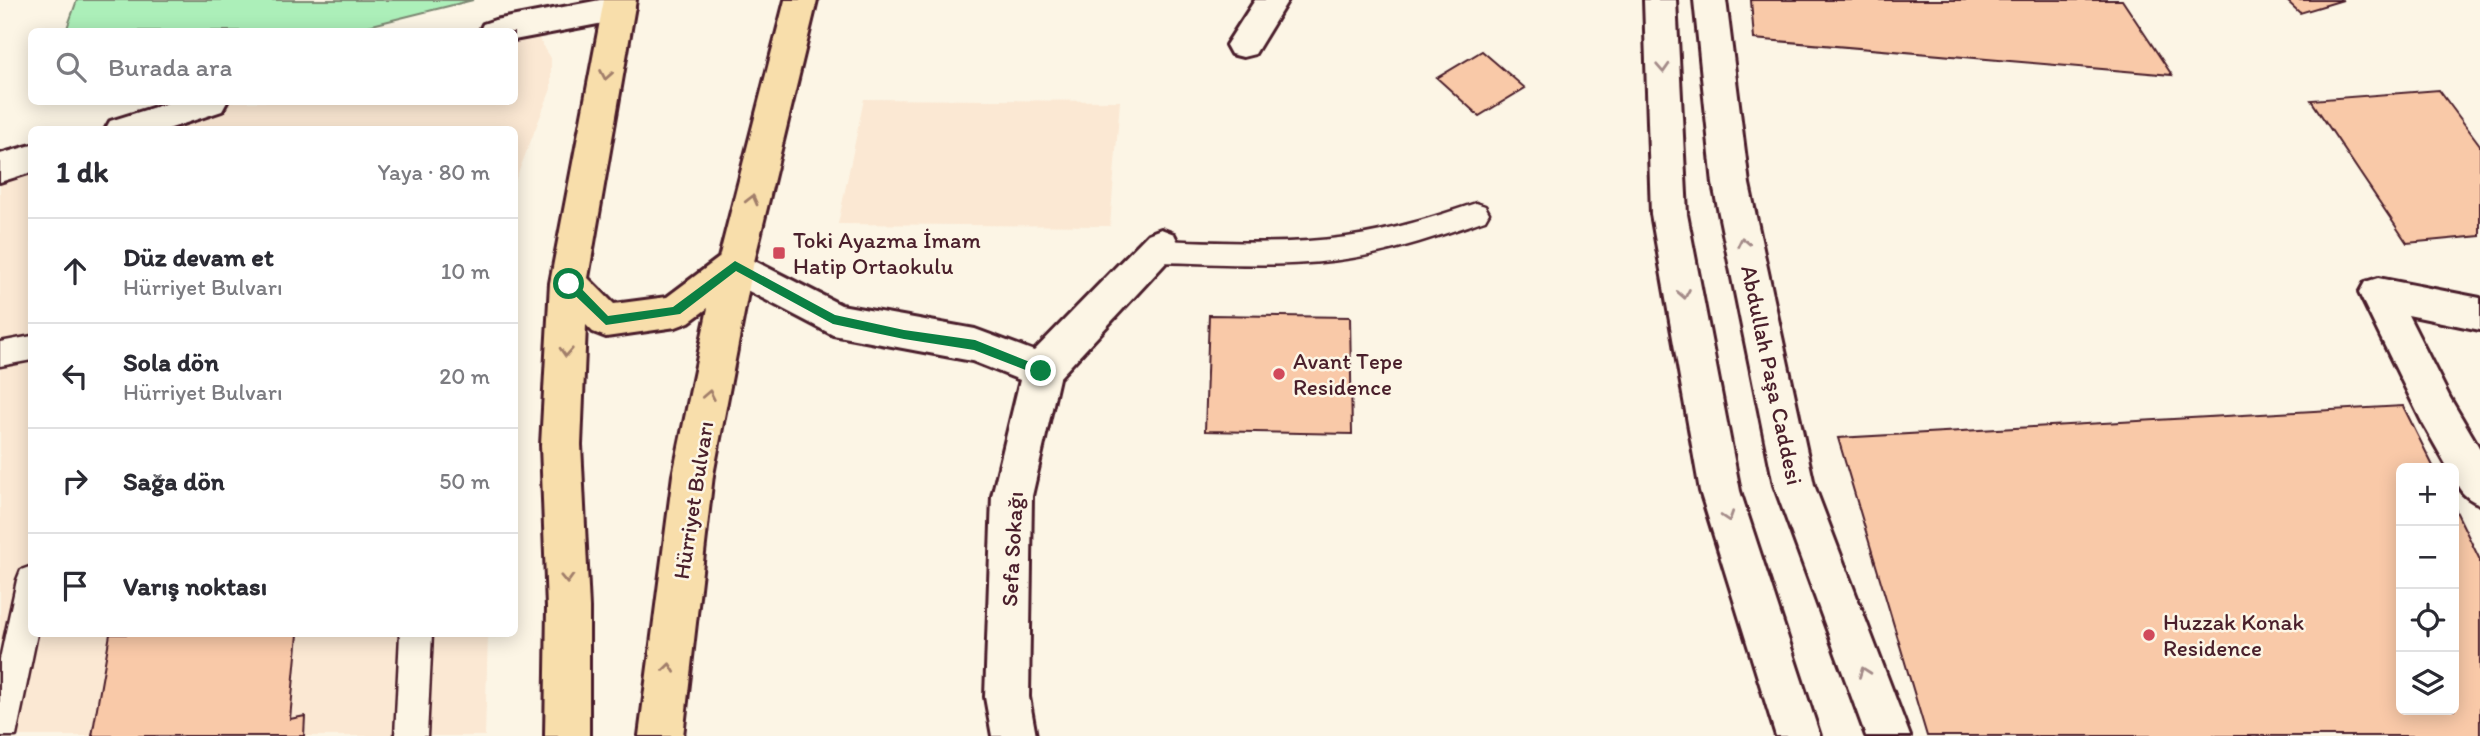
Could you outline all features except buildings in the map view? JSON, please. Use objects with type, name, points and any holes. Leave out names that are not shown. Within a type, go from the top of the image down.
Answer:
[{"type":"main road","points":[[1243,46],[1272,0]]},
{"type":"main road","points":[[1660,0],[1669,214],[1720,492],[1798,736]]},
{"type":"main road","name":"Abdullah Paşa Caddesi","points":[[1710,0],[1731,184],[1794,485],[1888,736]]},
{"type":"main road","points":[[513,28],[624,3],[569,284],[561,445],[568,608],[566,736]]},
{"type":"main road","name":"Hürriyet Bulvarı","points":[[661,736],[693,475],[735,266],[799,3]]},
{"type":"main road","points":[[135,126],[201,105]]},
{"type":"main road","points":[[0,168],[28,159]]},
{"type":"main road","name":"Sefa Sokağı","points":[[1014,736],[1007,697],[1012,496],[1041,371],[1068,339],[1158,248]]},
{"type":"main road","points":[[569,284],[606,321],[676,311],[735,266],[833,319],[975,345],[1041,371]]},
{"type":"main road","points":[[2480,314],[2378,293],[2436,410],[2480,486]]},
{"type":"lane","points":[[1158,248],[1246,253],[1331,250],[1403,237],[1476,214]]},
{"type":"lane","points":[[0,354],[28,349]]},
{"type":"lane","points":[[0,736],[28,600]]},
{"type":"lane","points":[[411,736],[416,637]]},
{"type":"shaded area","points":[[518,30],[534,31],[551,58],[551,89],[518,173],[518,126],[161,126],[222,105],[518,105]]},
{"type":"shaded area","points":[[864,99],[1120,101],[1110,226],[838,224]]},
{"type":"shaded area","points":[[28,170],[28,637],[488,637],[485,736],[0,736],[0,181]]},
{"type":"green space","points":[[77,0],[473,0],[360,28],[67,28]]},
{"type":"place","name":"Toki Ayazma İmam Hatip Ortaokulu","points":[[779,253]]},
{"type":"place","name":"Avant Tepe Residence","points":[[1279,374]]},
{"type":"place","name":"Huzzak Konak Residence","points":[[2149,635]]},
{"type":"route","points":[[569,284],[606,321],[676,311],[735,266],[833,319],[975,345],[1041,371]]}]
